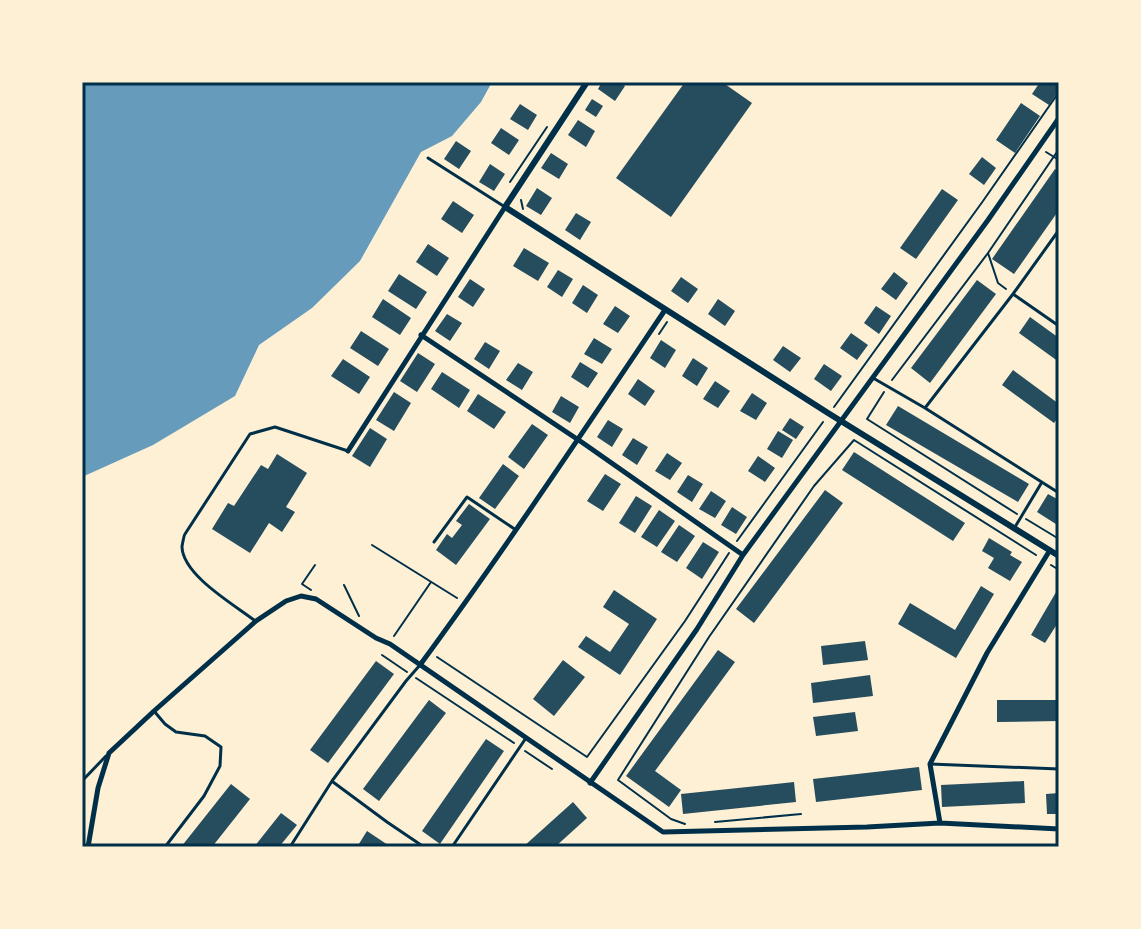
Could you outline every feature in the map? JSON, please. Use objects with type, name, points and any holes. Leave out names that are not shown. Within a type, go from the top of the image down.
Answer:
[{"type":"street","points":[[348,451],[587,82]]},
{"type":"street","points":[[590,783],[697,629],[743,555],[1059,118]]},
{"type":"street","points":[[505,207],[642,290],[665,310],[1059,556]]},
{"type":"street","points":[[420,665],[665,310]]},
{"type":"street","points":[[421,335],[743,555]]},
{"type":"street","points":[[940,823],[930,764],[987,653],[1050,550]]},
{"type":"street","points":[[88,847],[98,788],[109,753],[256,621],[286,601],[301,596],[316,599],[390,644],[663,832],[940,823],[1059,829]]},
{"type":"lane","points":[[428,158],[505,207]]},
{"type":"lane","points":[[925,408],[1059,230]]},
{"type":"lane","points":[[1013,294],[1059,326]]},
{"type":"lane","points":[[873,378],[1059,493]]},
{"type":"lane","points":[[256,621],[197,576],[186,562],[182,546],[185,534],[250,434],[275,427],[348,451]]},
{"type":"lane","points":[[1015,528],[1042,482]]},
{"type":"lane","points":[[434,542],[467,497],[516,530]]},
{"type":"lane","points":[[290,847],[332,781],[420,665]]},
{"type":"lane","points":[[154,711],[176,732],[205,736],[221,747],[220,766],[204,796],[165,847]]},
{"type":"lane","points":[[452,847],[526,738]]},
{"type":"lane","points":[[82,781],[109,753]]},
{"type":"lane","points":[[930,764],[1059,769]]},
{"type":"lane","points":[[332,781],[424,847]]},
{"type":"path","points":[[833,408],[1059,92]]},
{"type":"path","points":[[510,182],[551,120]]},
{"type":"path","points":[[1039,148],[1059,160]]},
{"type":"path","points":[[1059,149],[988,253],[888,385],[867,419],[1059,539]]},
{"type":"path","points":[[988,253],[998,283],[1013,294]]},
{"type":"path","points":[[435,655],[587,757],[685,621],[732,547],[823,422]]},
{"type":"path","points":[[689,825],[671,819],[618,780],[709,637],[814,486],[854,440],[1059,570]]},
{"type":"path","points":[[372,545],[458,599]]},
{"type":"path","points":[[394,637],[431,581]]},
{"type":"path","points":[[344,585],[363,623]]},
{"type":"path","points":[[382,655],[552,769]]},
{"type":"path","points":[[717,822],[801,814]]},
{"type":"water","points":[[82,82],[492,82],[481,102],[452,136],[421,152],[360,261],[312,308],[259,345],[235,396],[153,445],[82,477]]},
{"type":"building","points":[[602,82],[619,82],[625,86],[615,101],[598,89]]},
{"type":"building","points":[[685,82],[722,82],[752,103],[671,217],[616,178]]},
{"type":"building","points":[[1040,82],[1059,82],[1059,90],[1049,105],[1032,94]]},
{"type":"building","points":[[592,99],[603,106],[596,117],[585,110]]},
{"type":"building","points":[[1021,103],[1040,116],[1015,153],[996,140]]},
{"type":"building","points":[[520,104],[537,115],[528,130],[510,119]]},
{"type":"building","points":[[578,120],[595,131],[586,147],[568,135]]},
{"type":"building","points":[[501,128],[519,140],[509,155],[491,143]]},
{"type":"building","points":[[456,141],[471,151],[459,169],[444,159]]},
{"type":"building","points":[[551,153],[568,164],[559,179],[541,168]]},
{"type":"building","points":[[982,157],[996,168],[984,185],[969,174]]},
{"type":"building","points":[[490,164],[505,174],[494,191],[479,182]]},
{"type":"building","points":[[1055,169],[1059,172],[1059,210],[1014,274],[992,259]]},
{"type":"building","points":[[537,188],[552,198],[541,215],[526,206]]},
{"type":"building","points":[[942,189],[958,200],[916,259],[900,248]]},
{"type":"building","points":[[453,201],[474,215],[462,233],[441,219]]},
{"type":"building","points":[[576,213],[591,222],[580,240],[565,230]]},
{"type":"building","points":[[428,244],[449,258],[437,276],[416,262]]},
{"type":"building","points":[[524,248],[549,263],[538,281],[513,266]]},
{"type":"building","points":[[558,270],[573,279],[562,297],[547,287]]},
{"type":"building","points":[[894,272],[908,283],[896,300],[881,289]]},
{"type":"building","points":[[399,274],[427,292],[416,309],[388,291]]},
{"type":"building","points":[[681,277],[698,289],[688,303],[671,291]]},
{"type":"building","points":[[470,279],[485,289],[473,307],[458,297]]},
{"type":"building","points":[[977,280],[996,294],[930,383],[911,368]]},
{"type":"building","points":[[583,285],[598,295],[587,313],[572,303]]},
{"type":"building","points":[[383,299],[411,318],[400,335],[372,317]]},
{"type":"building","points":[[718,299],[735,311],[725,326],[708,314]]},
{"type":"building","points":[[615,306],[630,316],[618,333],[603,324]]},
{"type":"building","points":[[876,306],[891,316],[879,334],[864,323]]},
{"type":"building","points":[[447,314],[462,323],[450,341],[435,331]]},
{"type":"building","points":[[1030,317],[1059,338],[1059,362],[1019,333]]},
{"type":"building","points":[[361,331],[389,349],[378,366],[350,348]]},
{"type":"building","points":[[851,333],[868,345],[857,360],[840,348]]},
{"type":"building","points":[[594,338],[612,349],[602,364],[584,354]]},
{"type":"building","points":[[661,340],[676,350],[665,368],[650,358]]},
{"type":"building","points":[[485,342],[500,351],[489,369],[474,359]]},
{"type":"building","points":[[783,346],[801,358],[790,372],[773,360]]},
{"type":"building","points":[[418,353],[435,364],[417,392],[400,381]]},
{"type":"building","points":[[693,358],[708,368],[697,386],[682,376]]},
{"type":"building","points":[[343,359],[370,377],[359,394],[331,376]]},
{"type":"building","points":[[580,362],[598,373],[588,388],[571,377]]},
{"type":"building","points":[[518,363],[533,372],[522,390],[506,380]]},
{"type":"building","points":[[824,364],[842,376],[831,391],[814,379]]},
{"type":"building","points":[[1013,370],[1059,404],[1059,416],[1054,423],[1002,385]]},
{"type":"building","points":[[442,372],[470,390],[459,408],[431,389]]},
{"type":"building","points":[[638,379],[655,391],[645,406],[628,394]]},
{"type":"building","points":[[715,381],[730,391],[718,408],[703,399]]},
{"type":"building","points":[[394,392],[411,403],[394,431],[376,420]]},
{"type":"building","points":[[752,393],[767,403],[756,420],[740,411]]},
{"type":"building","points":[[478,394],[506,412],[494,429],[467,411]]},
{"type":"building","points":[[561,396],[579,407],[570,423],[552,412]]},
{"type":"building","points":[[898,406],[1029,484],[1018,502],[886,425]]},
{"type":"building","points":[[790,418],[804,427],[796,439],[782,430]]},
{"type":"building","points":[[608,420],[623,429],[612,447],[597,437]]},
{"type":"building","points":[[532,424],[548,435],[524,469],[508,457]]},
{"type":"building","points":[[370,428],[387,439],[370,467],[352,456]]},
{"type":"building","points":[[778,431],[793,440],[782,458],[767,449]]},
{"type":"building","points":[[633,438],[648,447],[637,465],[622,455]]},
{"type":"building","points":[[854,452],[965,523],[953,541],[842,470]]},
{"type":"building","points":[[667,453],[682,463],[670,480],[655,471]]},
{"type":"building","points":[[277,454],[307,473],[286,507],[295,512],[282,532],[269,523],[250,553],[212,529],[228,503],[234,506],[261,465],[268,469]]},
{"type":"building","points":[[758,456],[775,468],[765,482],[748,471]]},
{"type":"building","points":[[503,464],[519,476],[495,509],[479,498]]},
{"type":"building","points":[[605,474],[621,484],[603,511],[587,501]]},
{"type":"building","points":[[688,475],[703,484],[692,502],[677,492]]},
{"type":"building","points":[[825,490],[843,503],[754,623],[736,609]]},
{"type":"building","points":[[711,491],[726,501],[715,518],[699,509]]},
{"type":"building","points":[[1048,494],[1059,500],[1059,526],[1037,512]]},
{"type":"building","points":[[636,496],[652,506],[635,533],[619,523]]},
{"type":"building","points":[[469,504],[490,519],[456,565],[436,550],[447,534],[452,538],[462,525],[456,521]]},
{"type":"building","points":[[732,507],[747,517],[736,534],[721,525]]},
{"type":"building","points":[[659,510],[675,521],[657,547],[641,537]]},
{"type":"building","points":[[679,525],[695,536],[677,562],[661,552]]},
{"type":"building","points":[[989,538],[1022,562],[1010,581],[988,568],[994,558],[982,551]]},
{"type":"building","points":[[703,542],[719,552],[702,579],[686,568]]},
{"type":"building","points":[[981,586],[994,594],[956,658],[898,624],[910,603],[955,630]]},
{"type":"building","points":[[1059,587],[1059,621],[1045,643],[1031,635]]},
{"type":"building","points":[[614,590],[657,619],[620,675],[578,647],[586,636],[610,652],[629,624],[603,607]]},
{"type":"building","points":[[865,641],[868,660],[823,665],[821,646]]},
{"type":"building","points":[[718,650],[735,662],[655,771],[681,790],[669,807],[626,776]]},
{"type":"building","points":[[563,660],[585,677],[554,716],[533,699]]},
{"type":"building","points":[[376,661],[394,674],[328,763],[310,750]]},
{"type":"building","points":[[870,675],[873,696],[813,703],[811,683]]},
{"type":"building","points":[[429,700],[446,713],[379,801],[363,789]]},
{"type":"building","points":[[997,700],[1059,700],[1059,721],[997,722]]},
{"type":"building","points":[[855,712],[858,731],[816,736],[813,717]]},
{"type":"building","points":[[486,739],[504,751],[440,844],[422,831]]},
{"type":"building","points":[[919,767],[922,790],[816,802],[813,779]]},
{"type":"building","points":[[1024,781],[1025,803],[942,807],[941,785]]},
{"type":"building","points":[[794,782],[796,802],[683,814],[681,794]]},
{"type":"building","points":[[231,784],[250,799],[212,847],[181,847]]},
{"type":"building","points":[[1059,793],[1059,814],[1047,814],[1046,794]]},
{"type":"building","points":[[573,802],[587,818],[555,847],[523,847]]},
{"type":"building","points":[[281,813],[297,825],[279,847],[254,847]]},
{"type":"building","points":[[367,831],[391,847],[357,847]]}]
